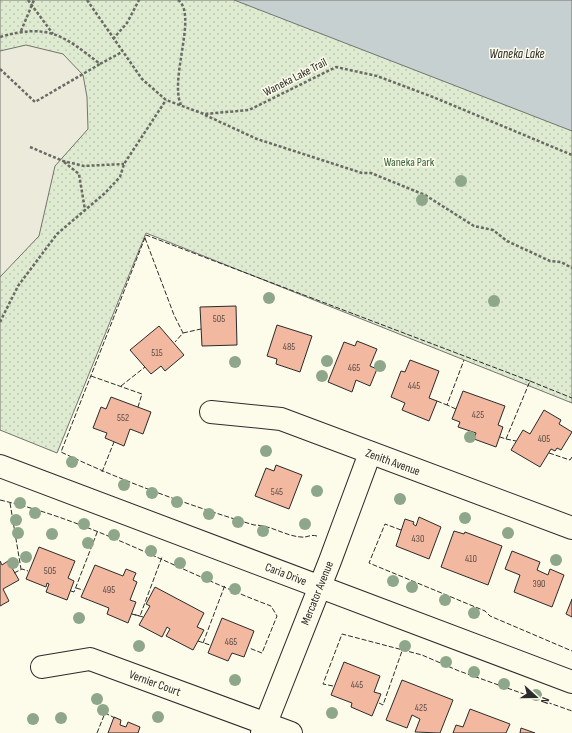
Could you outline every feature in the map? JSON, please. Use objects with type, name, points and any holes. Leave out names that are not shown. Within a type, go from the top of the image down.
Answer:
[{"type":"street","name":"Zenith Avenue","points":[[211,412],[281,419],[572,528]]},
{"type":"street","name":"Mercator Avenue","points":[[264,728],[370,453]]},
{"type":"street","name":"Caria Drive","points":[[0,466],[572,682]]},
{"type":"street","name":"Vernier Court","points":[[42,667],[90,659],[264,728],[291,733]]},
{"type":"path","points":[[28,0],[33,4],[53,34]]},
{"type":"path","points":[[21,31],[34,0]]},
{"type":"path","name":"Waneka Lake Trail","points":[[87,0],[142,79],[166,100],[204,114],[249,110],[336,67],[377,76],[434,97],[572,155]]},
{"type":"path","points":[[113,39],[127,23],[139,0]]},
{"type":"path","points":[[178,0],[185,13],[186,25],[177,82],[177,93],[181,106]]},
{"type":"path","points":[[0,37],[21,31],[40,30],[68,39],[100,64]]},
{"type":"path","points":[[0,69],[35,102],[122,52]]},
{"type":"path","points":[[0,322],[18,286],[57,234],[85,210],[120,176],[124,164],[166,100]]},
{"type":"path","points":[[204,114],[257,139],[362,173],[371,173],[425,195],[474,226],[493,230],[507,241],[550,261],[561,262],[572,268]]},
{"type":"path","points":[[30,147],[63,161],[84,166],[124,164]]},
{"type":"path","points":[[63,161],[79,174],[85,210]]},
{"type":"green space","name":"Waneka Park","points":[[0,0],[572,0],[572,403],[146,233],[57,453],[0,430]]},
{"type":"shaded area","points":[[26,45],[63,54],[83,75],[87,97],[88,129],[55,166],[39,236],[0,277],[0,51]]},
{"type":"water","name":"Waneka Lake","points":[[234,0],[572,0],[572,131]]},
{"type":"building","points":[[236,306],[237,345],[202,346],[200,307]]},
{"type":"building","points":[[277,325],[312,336],[300,372],[276,364],[277,359],[267,356]]},
{"type":"building","points":[[159,326],[184,355],[165,371],[161,366],[151,374],[130,350]]},
{"type":"building","points":[[357,341],[377,349],[370,366],[377,369],[370,386],[356,380],[352,392],[328,382],[344,342],[355,346]]},
{"type":"building","points":[[410,360],[439,371],[429,398],[437,401],[429,421],[402,410],[405,403],[391,397],[401,371],[405,372]]},
{"type":"building","points":[[463,391],[505,406],[498,425],[503,427],[496,447],[474,439],[476,433],[458,427],[460,422],[452,419]]},
{"type":"building","points":[[111,397],[151,412],[143,434],[130,429],[124,446],[105,438],[107,433],[93,428],[101,407],[106,409]]},
{"type":"building","points":[[544,410],[561,420],[559,424],[572,432],[561,450],[557,448],[555,451],[551,449],[540,467],[511,450],[523,430],[530,434]]},
{"type":"building","points":[[276,465],[302,475],[289,509],[255,496],[266,468],[274,471]]},
{"type":"building","points":[[419,517],[441,527],[429,559],[396,546],[405,519],[414,522],[413,524],[416,526]]},
{"type":"building","points":[[454,531],[464,534],[465,532],[502,546],[488,585],[441,567]]},
{"type":"building","points":[[39,547],[75,561],[68,578],[74,581],[67,600],[46,592],[49,584],[47,583],[46,587],[26,579]]},
{"type":"building","points":[[512,551],[540,562],[537,570],[548,575],[550,569],[564,575],[552,607],[514,592],[520,575],[505,569]]},
{"type":"building","points":[[0,561],[2,565],[8,561],[19,580],[3,589],[9,601],[0,606]]},
{"type":"building","points":[[95,565],[123,576],[126,569],[136,573],[133,580],[137,582],[130,600],[136,602],[128,623],[107,614],[109,608],[81,597]]},
{"type":"building","points":[[155,587],[204,613],[197,627],[204,630],[193,650],[166,636],[170,629],[167,627],[162,637],[139,625],[150,606],[146,604]]},
{"type":"building","points":[[572,599],[572,617],[566,614]]},
{"type":"building","points":[[222,618],[254,631],[244,657],[232,653],[228,661],[208,653]]},
{"type":"building","points":[[344,662],[380,676],[374,692],[381,694],[372,716],[351,707],[352,703],[331,695]]},
{"type":"building","points":[[402,680],[453,700],[440,733],[415,732],[420,719],[412,715],[407,728],[386,720]]},
{"type":"building","points":[[470,709],[510,724],[506,733],[453,733],[456,725],[463,727]]},
{"type":"building","points":[[114,717],[121,720],[120,725],[126,727],[128,722],[140,727],[138,733],[108,733]]},
{"type":"building","points":[[521,728],[535,733],[520,733]]},
{"type":"fence","points":[[317,536],[312,535],[303,537],[289,535],[205,509],[132,483],[61,452],[146,235],[530,381],[506,439],[500,437]]},
{"type":"fence","points":[[145,238],[174,315],[183,333],[175,342]]},
{"type":"fence","points":[[183,333],[201,329]]},
{"type":"fence","points":[[456,409],[447,405],[464,360]]},
{"type":"fence","points":[[121,386],[145,367]]},
{"type":"fence","points":[[91,376],[142,394],[138,407]]},
{"type":"fence","points":[[530,381],[572,398]]},
{"type":"fence","points":[[437,401],[447,405]]},
{"type":"fence","points":[[506,439],[516,441]]},
{"type":"fence","points":[[102,472],[114,442]]},
{"type":"fence","points":[[549,453],[570,460],[572,457]]},
{"type":"fence","points":[[0,500],[35,509],[104,534],[237,593],[271,606],[277,616],[262,653],[249,648]]},
{"type":"fence","points":[[10,503],[21,569]]},
{"type":"fence","points":[[401,530],[385,524],[369,563],[485,611],[490,616],[572,651]]},
{"type":"fence","points":[[71,591],[74,592],[98,530]]},
{"type":"fence","points":[[143,617],[132,614],[140,616],[162,557]]},
{"type":"fence","points":[[14,573],[22,569],[28,571]]},
{"type":"fence","points":[[203,643],[225,585]]},
{"type":"fence","points":[[76,588],[83,590]]},
{"type":"fence","points":[[333,686],[323,684],[342,634],[422,655],[459,671],[572,711]]},
{"type":"fence","points":[[198,641],[210,645]]},
{"type":"fence","points":[[379,703],[383,705],[402,651]]},
{"type":"fence","points":[[97,733],[105,713],[115,718]]}]
